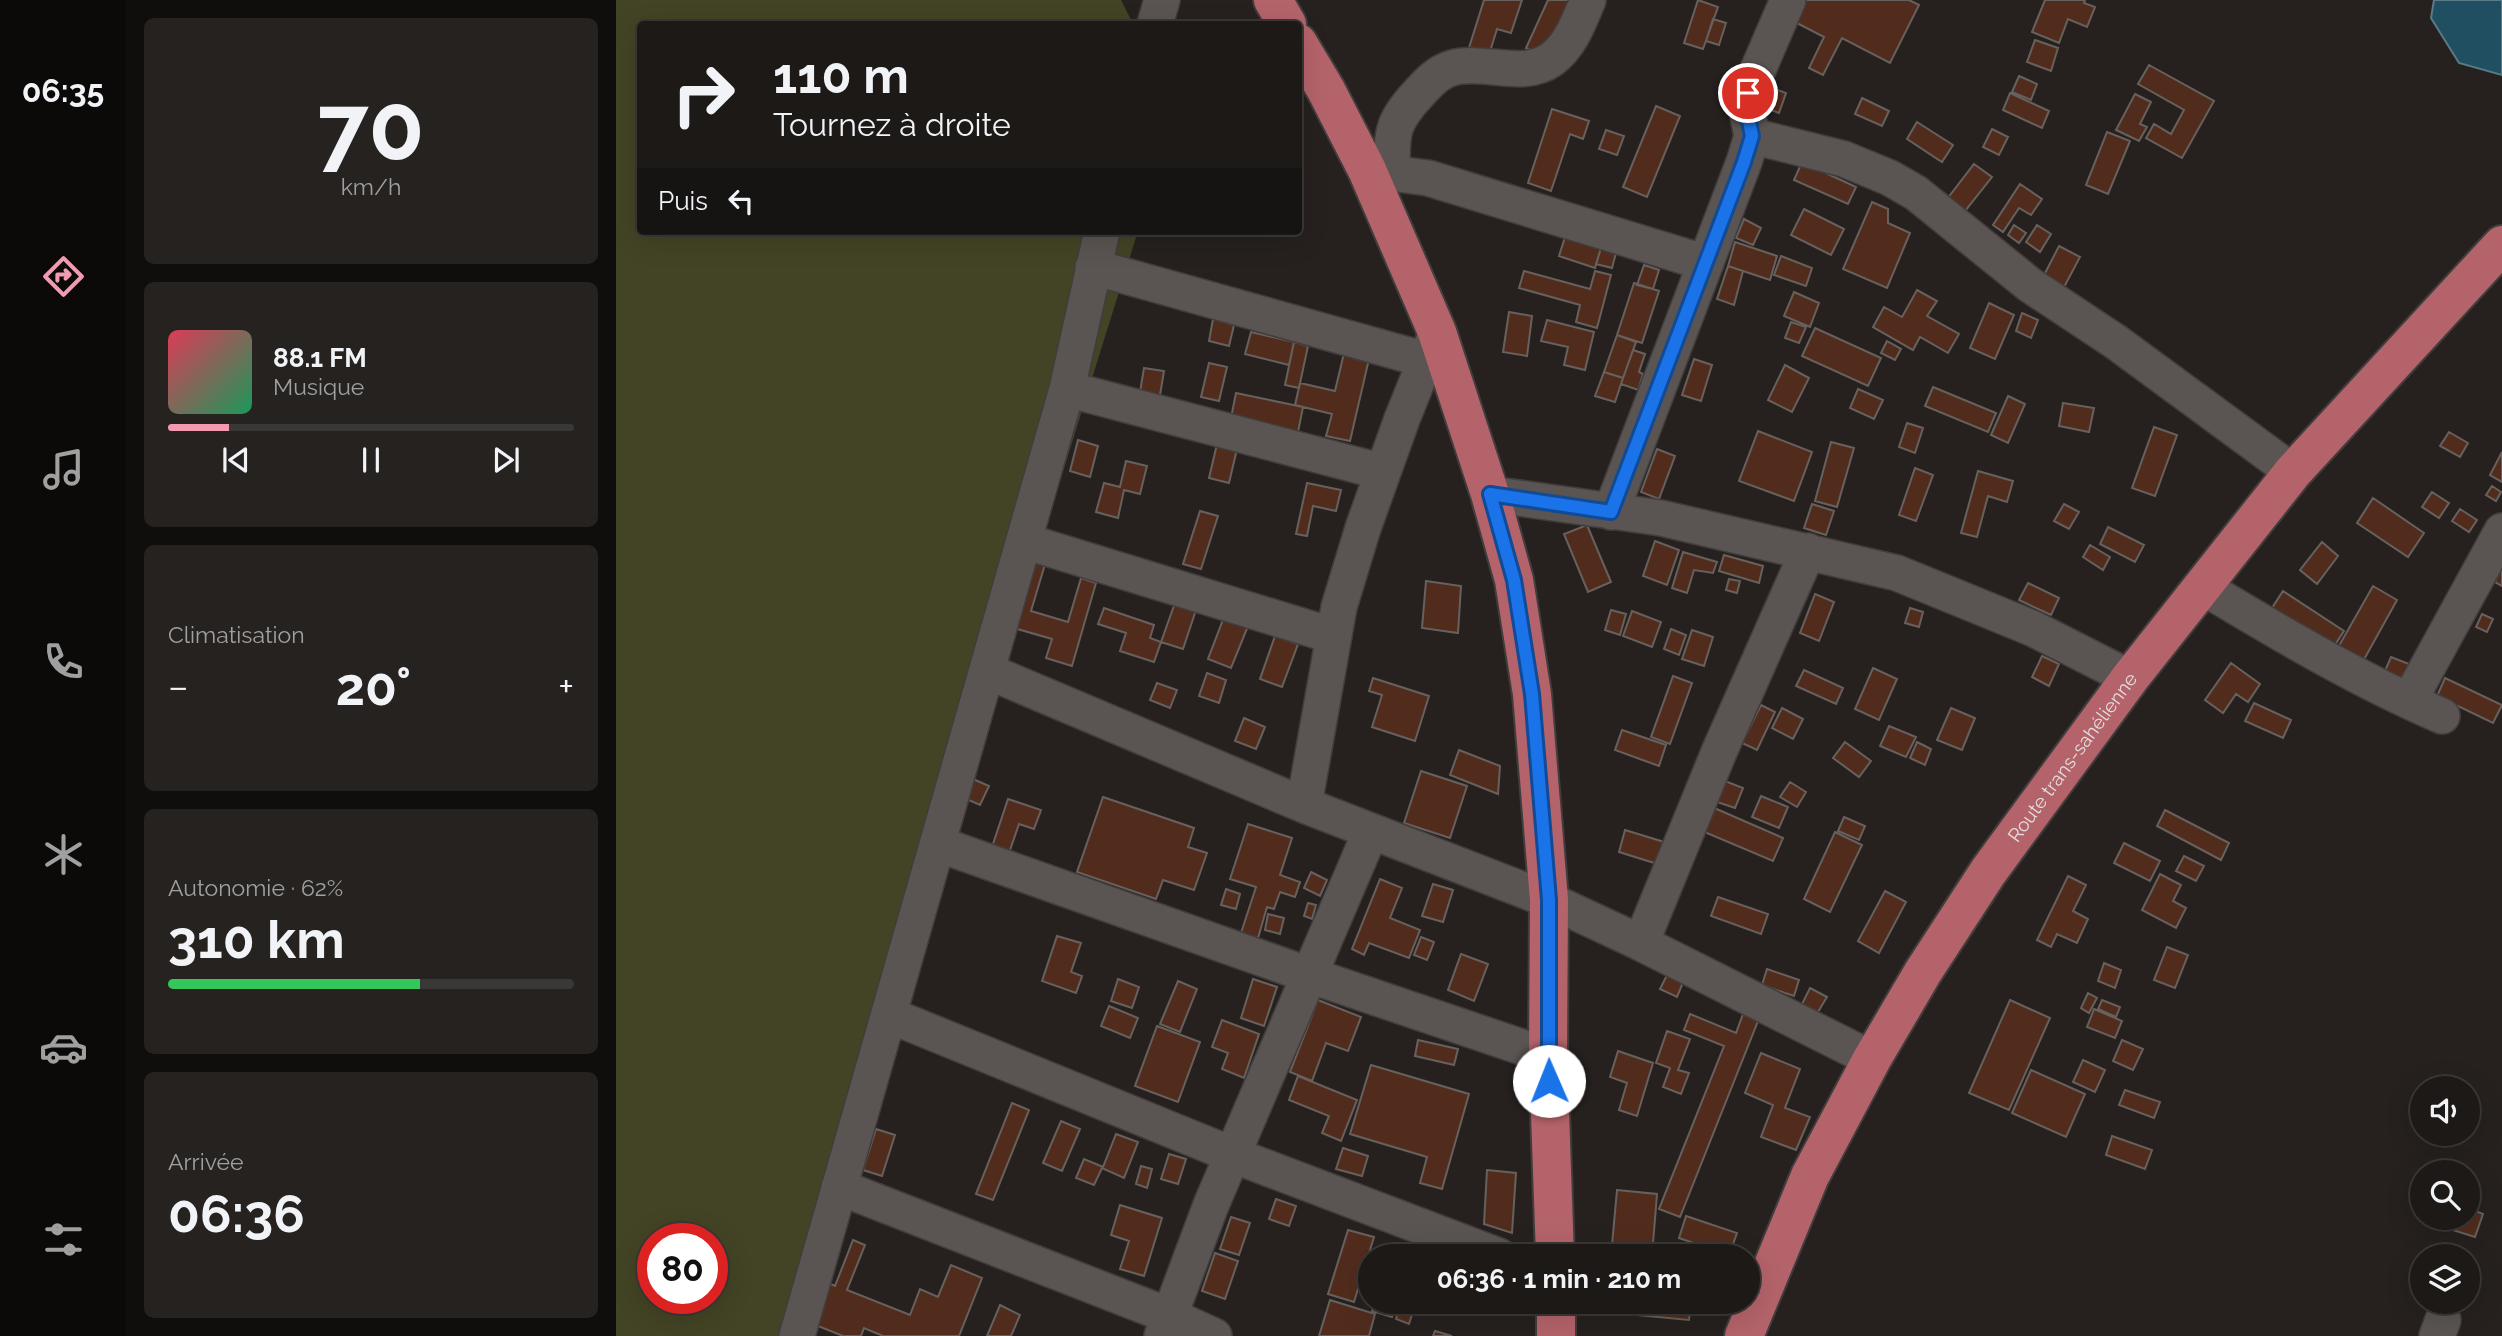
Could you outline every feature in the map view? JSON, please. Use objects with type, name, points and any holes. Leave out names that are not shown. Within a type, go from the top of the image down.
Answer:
[{"type":"highway","points":[[1273,0],[1285,21]]},
{"type":"highway","points":[[1302,50],[1379,171],[1431,346],[1490,494],[1514,580],[1532,694],[1549,900],[1548,1056],[1555,1244]]},
{"type":"highway","name":"Route trans-sahélienne","points":[[1744,1336],[1810,1177],[1872,1059],[1923,972],[1988,872],[2130,678],[2293,472],[2502,245]]},
{"type":"highway","points":[[1556,1314],[1556,1336]]},
{"type":"street","points":[[1156,21],[1162,0]]},
{"type":"street","points":[[1588,0],[1570,40],[1550,61],[1530,68],[1467,65],[1450,68],[1433,78],[1396,122],[1392,140],[1379,171],[1428,178],[1706,263]]},
{"type":"street","points":[[1611,512],[1752,136],[1746,107],[1748,93],[1788,0]]},
{"type":"street","points":[[1752,136],[1844,159],[1890,178],[1916,193],[2030,285],[2116,342],[2293,472]]},
{"type":"street","points":[[797,1336],[1067,389],[1101,235]]},
{"type":"street","points":[[1093,267],[1431,346],[1383,472],[1339,607],[1304,805]]},
{"type":"street","points":[[1067,389],[1383,472]]},
{"type":"street","points":[[1490,494],[1661,519],[1896,573],[2034,629],[2130,678]]},
{"type":"street","points":[[2409,701],[2502,531]]},
{"type":"street","points":[[1024,541],[1334,636]]},
{"type":"street","points":[[1641,943],[1719,752],[1808,551]]},
{"type":"street","points":[[2203,587],[2303,647],[2442,716]]},
{"type":"street","points":[[987,671],[1304,805],[1549,900],[1872,1059]]},
{"type":"street","points":[[1166,1326],[1211,1205],[1371,831]]},
{"type":"street","points":[[938,844],[1548,1056]]},
{"type":"street","points":[[889,1015],[1233,1155],[1467,1244]]},
{"type":"street","points":[[839,1187],[1166,1326],[1214,1336]]},
{"type":"green space","points":[[616,0],[1121,0],[1132,21],[637,21],[637,235],[1137,235],[968,776],[801,1336],[616,1336]]},
{"type":"water","points":[[2434,0],[2502,0],[2502,75],[2459,63],[2431,18]]},
{"type":"building","points":[[1484,0],[1522,0],[1511,33],[1497,29],[1488,58],[1468,51]]},
{"type":"building","points":[[1548,0],[1570,0],[1546,57],[1526,48]]},
{"type":"building","points":[[1698,0],[1718,7],[1703,49],[1684,43]]},
{"type":"building","points":[[1806,0],[1909,0],[1919,5],[1890,63],[1842,38],[1823,75],[1809,68],[1824,37],[1795,22]]},
{"type":"building","points":[[2045,0],[2085,0],[2084,3],[2095,7],[2087,27],[2068,19],[2059,43],[2032,32]]},
{"type":"building","points":[[1713,19],[1726,23],[1719,45],[1706,41]]},
{"type":"building","points":[[2035,40],[2058,48],[2051,71],[2027,62]]},
{"type":"building","points":[[2149,65],[2214,101],[2182,158],[2146,138],[2154,124],[2171,134],[2184,110],[2138,84]]},
{"type":"building","points":[[2019,76],[2037,84],[2031,100],[2012,92]]},
{"type":"building","points":[[1764,85],[1786,93],[1779,113],[1757,105]]},
{"type":"building","points":[[2010,93],[2049,111],[2042,128],[2003,110]]},
{"type":"building","points":[[2135,94],[2151,102],[2140,124],[2147,127],[2139,141],[2116,130]]},
{"type":"building","points":[[1862,98],[1889,111],[1882,126],[1855,114]]},
{"type":"building","points":[[1656,106],[1680,116],[1647,197],[1623,187]]},
{"type":"building","points":[[1552,109],[1589,121],[1583,139],[1570,134],[1551,191],[1528,183]]},
{"type":"building","points":[[1917,122],[1953,145],[1942,162],[1907,139]]},
{"type":"building","points":[[1992,129],[2008,137],[1999,155],[1983,147]]},
{"type":"building","points":[[1606,130],[1624,136],[1617,155],[1599,149]]},
{"type":"building","points":[[2107,132],[2130,141],[2108,194],[2086,185]]},
{"type":"building","points":[[1802,162],[1856,187],[1848,204],[1794,180]]},
{"type":"building","points":[[1974,164],[1992,177],[1961,216],[1944,203]]},
{"type":"building","points":[[2020,184],[2042,199],[2031,215],[2019,208],[2003,232],[1993,225]]},
{"type":"building","points":[[1872,202],[1888,209],[1888,223],[1910,233],[1887,288],[1843,269]]},
{"type":"building","points":[[1804,209],[1844,229],[1831,255],[1791,235]]},
{"type":"building","points":[[1744,219],[1761,228],[1753,245],[1736,238]]},
{"type":"building","points":[[2014,225],[2026,233],[2019,243],[2008,235]]},
{"type":"building","points":[[2037,225],[2051,234],[2040,252],[2026,242]]},
{"type":"building","points":[[1565,237],[1601,248],[1595,268],[1559,256]]},
{"type":"building","points":[[1735,242],[1777,256],[1770,280],[1728,266]]},
{"type":"building","points":[[2059,246],[2080,257],[2062,291],[2041,281]]},
{"type":"building","points":[[1601,248],[1616,253],[1612,268],[1596,264]]},
{"type":"building","points":[[1781,256],[1812,268],[1806,286],[1774,275]]},
{"type":"building","points":[[1644,265],[1659,270],[1653,289],[1637,285]]},
{"type":"building","points":[[1728,266],[1743,271],[1734,305],[1717,299]]},
{"type":"building","points":[[1524,271],[1590,289],[1595,271],[1611,275],[1597,328],[1576,322],[1580,305],[1519,288]]},
{"type":"building","points":[[1634,283],[1659,291],[1642,343],[1617,335]]},
{"type":"building","points":[[1917,290],[1937,301],[1927,316],[1959,334],[1948,353],[1920,337],[1913,350],[1873,327],[1884,307],[1902,317]]},
{"type":"building","points":[[1794,292],[1819,303],[1810,327],[1784,316]]},
{"type":"building","points":[[1989,303],[2014,315],[1995,359],[1970,348]]},
{"type":"building","points":[[1509,312],[1532,316],[1527,356],[1503,352]]},
{"type":"building","points":[[2022,313],[2038,320],[2031,338],[2016,331]]},
{"type":"building","points":[[1213,319],[1234,325],[1229,346],[1209,341]]},
{"type":"building","points":[[1547,320],[1594,332],[1585,370],[1564,365],[1568,347],[1541,341]]},
{"type":"building","points":[[1791,322],[1806,327],[1799,343],[1785,338]]},
{"type":"building","points":[[1815,328],[1881,358],[1868,386],[1802,356]]},
{"type":"building","points":[[1251,332],[1294,342],[1289,365],[1245,354]]},
{"type":"building","points":[[1617,335],[1636,342],[1623,378],[1604,372]]},
{"type":"building","points":[[1887,341],[1901,349],[1895,360],[1881,353]]},
{"type":"building","points":[[1294,342],[1308,346],[1299,388],[1285,385]]},
{"type":"building","points":[[1633,350],[1645,354],[1639,372],[1643,374],[1638,390],[1621,384]]},
{"type":"building","points":[[1344,353],[1369,359],[1350,441],[1326,436],[1332,414],[1295,405],[1300,383],[1335,391]]},
{"type":"building","points":[[1694,359],[1712,365],[1701,401],[1682,395]]},
{"type":"building","points":[[1209,363],[1227,367],[1219,401],[1201,397]]},
{"type":"building","points":[[1785,365],[1809,378],[1792,412],[1768,400]]},
{"type":"building","points":[[1144,368],[1164,371],[1160,395],[1140,392]]},
{"type":"building","points":[[1604,372],[1623,378],[1615,402],[1595,396]]},
{"type":"building","points":[[1933,387],[1996,413],[1988,432],[1925,406]]},
{"type":"building","points":[[1858,389],[1883,400],[1874,419],[1850,408]]},
{"type":"building","points":[[1236,393],[1303,407],[1298,432],[1231,418]]},
{"type":"building","points":[[2008,396],[2025,404],[2008,443],[1991,435]]},
{"type":"building","points":[[2063,403],[2094,408],[2089,432],[2059,426]]},
{"type":"building","points":[[1907,423],[1923,428],[1915,453],[1899,447]]},
{"type":"building","points":[[2154,427],[2177,435],[2155,496],[2132,488]]},
{"type":"building","points":[[1758,431],[1812,452],[1794,501],[1739,481]]},
{"type":"building","points":[[2449,432],[2468,443],[2460,457],[2440,446]]},
{"type":"building","points":[[1078,440],[1098,446],[1090,477],[1070,471]]},
{"type":"building","points":[[1831,442],[1854,448],[1837,507],[1815,501]]},
{"type":"building","points":[[1217,444],[1237,449],[1229,483],[1209,478]]},
{"type":"building","points":[[1657,449],[1675,456],[1659,499],[1641,492]]},
{"type":"building","points":[[2502,452],[2502,482],[2490,475]]},
{"type":"building","points":[[1126,461],[1147,466],[1140,494],[1124,490],[1118,518],[1096,512],[1104,483],[1120,487]]},
{"type":"building","points":[[1915,468],[1933,475],[1916,521],[1899,515]]},
{"type":"building","points":[[1978,471],[2013,481],[2007,502],[1988,496],[1977,537],[1961,533]]},
{"type":"building","points":[[1307,483],[1341,490],[1336,511],[1313,506],[1307,536],[1296,534]]},
{"type":"building","points":[[2492,486],[2501,492],[2496,501],[2486,495]]},
{"type":"building","points":[[2432,492],[2449,503],[2439,518],[2422,507]]},
{"type":"building","points":[[2373,498],[2424,533],[2408,557],[2357,523]]},
{"type":"building","points":[[1812,504],[1834,511],[1826,535],[1804,528]]},
{"type":"building","points":[[2064,504],[2079,512],[2069,529],[2054,521]]},
{"type":"building","points":[[2460,509],[2477,520],[2469,532],[2452,521]]},
{"type":"building","points":[[1200,511],[1218,516],[1201,569],[1183,564]]},
{"type":"building","points":[[1587,525],[1611,582],[1588,592],[1564,534]]},
{"type":"building","points":[[2108,527],[2144,545],[2135,562],[2100,544]]},
{"type":"building","points":[[1655,541],[1679,550],[1667,585],[1643,576]]},
{"type":"building","points":[[2322,542],[2338,556],[2317,584],[2300,570]]},
{"type":"building","points":[[2090,545],[2110,557],[2103,570],[2083,557]]},
{"type":"building","points":[[1683,552],[1717,562],[1713,573],[1694,570],[1687,593],[1672,588]]},
{"type":"building","points":[[1724,555],[1763,566],[1759,583],[1719,571]]},
{"type":"building","points":[[1028,556],[1046,561],[1031,611],[1068,622],[1081,578],[1096,583],[1072,666],[1046,658],[1052,639],[1007,626]]},
{"type":"building","points":[[2502,567],[2502,586],[2495,582]]},
{"type":"building","points":[[1729,579],[1740,581],[1737,593],[1726,590]]},
{"type":"building","points":[[1426,581],[1461,586],[1458,633],[1422,628]]},
{"type":"building","points":[[2028,583],[2059,598],[2051,615],[2019,600]]},
{"type":"building","points":[[2373,586],[2397,600],[2361,665],[2336,651]]},
{"type":"building","points":[[2283,591],[2344,631],[2331,651],[2270,611]]},
{"type":"building","points":[[1815,594],[1834,602],[1819,641],[1800,633]]},
{"type":"building","points":[[1176,600],[1197,607],[1183,649],[1161,642]]},
{"type":"building","points":[[1104,608],[1154,625],[1150,638],[1161,642],[1154,662],[1120,651],[1126,633],[1098,624]]},
{"type":"building","points":[[1910,608],[1923,612],[1919,627],[1905,623]]},
{"type":"building","points":[[1611,610],[1626,614],[1620,635],[1605,630]]},
{"type":"building","points":[[1632,611],[1661,622],[1652,647],[1623,636]]},
{"type":"building","points":[[2482,614],[2493,619],[2487,632],[2476,627]]},
{"type":"building","points":[[1224,617],[1248,626],[1231,668],[1208,659]]},
{"type":"building","points":[[1671,629],[1686,635],[1679,655],[1664,649]]},
{"type":"building","points":[[1692,630],[1713,637],[1704,666],[1682,659]]},
{"type":"building","points":[[1275,636],[1298,644],[1282,687],[1260,679]]},
{"type":"building","points":[[2042,656],[2059,664],[2049,686],[2032,677]]},
{"type":"building","points":[[2391,657],[2409,664],[2403,679],[2385,671]]},
{"type":"building","points":[[2231,663],[2260,684],[2248,702],[2236,694],[2223,713],[2205,700]]},
{"type":"building","points":[[1873,668],[1897,679],[1879,720],[1855,709]]},
{"type":"building","points":[[1804,670],[1843,688],[1836,704],[1796,686]]},
{"type":"building","points":[[1207,673],[1226,680],[1219,703],[1199,696]]},
{"type":"building","points":[[1673,676],[1692,683],[1670,744],[1651,737]]},
{"type":"building","points":[[1373,678],[1429,696],[1415,741],[1372,727],[1382,695],[1369,691]]},
{"type":"building","points":[[2445,678],[2502,705],[2493,723],[2437,696]]},
{"type":"building","points":[[1157,683],[1177,690],[1170,708],[1150,700]]},
{"type":"building","points":[[2254,703],[2291,720],[2283,738],[2245,721]]},
{"type":"building","points":[[1761,705],[1775,712],[1757,750],[1742,743]]},
{"type":"building","points":[[1782,708],[1803,719],[1793,739],[1772,728]]},
{"type":"building","points":[[1951,708],[1975,718],[1962,750],[1937,740]]},
{"type":"building","points":[[1244,718],[1265,727],[1256,749],[1235,741]]},
{"type":"building","points":[[1889,726],[1916,737],[1906,757],[1880,746]]},
{"type":"building","points":[[1622,730],[1666,745],[1659,766],[1615,750]]},
{"type":"building","points":[[1845,742],[1871,761],[1859,777],[1833,758]]},
{"type":"building","points":[[1917,742],[1931,749],[1925,765],[1910,758]]},
{"type":"building","points":[[1459,750],[1500,766],[1498,794],[1450,775]]},
{"type":"building","points":[[1421,771],[1467,786],[1450,838],[1404,823]]},
{"type":"building","points":[[973,779],[989,786],[980,805],[964,798]]},
{"type":"building","points":[[1725,781],[1743,788],[1735,808],[1717,802]]},
{"type":"building","points":[[1790,782],[1806,792],[1797,807],[1780,797]]},
{"type":"building","points":[[1761,796],[1788,807],[1779,828],[1752,817]]},
{"type":"building","points":[[1103,797],[1194,828],[1188,847],[1207,853],[1194,890],[1163,880],[1156,899],[1077,872]]},
{"type":"building","points":[[1008,799],[1041,810],[1034,829],[1019,824],[1009,853],[992,847]]},
{"type":"building","points":[[1712,807],[1783,838],[1773,861],[1702,831]]},
{"type":"building","points":[[2165,810],[2229,843],[2221,860],[2157,826]]},
{"type":"building","points":[[1844,817],[1865,826],[1859,840],[1838,831]]},
{"type":"building","points":[[1248,824],[1292,838],[1280,875],[1300,882],[1295,897],[1280,892],[1274,909],[1267,907],[1258,938],[1241,933],[1256,887],[1230,879]]},
{"type":"building","points":[[1625,830],[1674,845],[1667,867],[1619,852]]},
{"type":"building","points":[[1835,832],[1862,845],[1830,912],[1804,899]]},
{"type":"building","points":[[2124,843],[2160,861],[2150,881],[2114,863]]},
{"type":"building","points":[[2184,856],[2204,866],[2196,881],[2176,871]]},
{"type":"building","points":[[1311,872],[1327,880],[1320,896],[1304,888]]},
{"type":"building","points":[[2160,874],[2181,885],[2173,901],[2186,908],[2176,928],[2142,910]]},
{"type":"building","points":[[2068,876],[2086,885],[2073,911],[2088,919],[2077,943],[2057,934],[2051,947],[2037,940]]},
{"type":"building","points":[[1380,879],[1402,888],[1390,918],[1420,930],[1409,958],[1369,943],[1364,955],[1352,949]]},
{"type":"building","points":[[1433,884],[1453,890],[1443,922],[1422,916]]},
{"type":"building","points":[[1226,889],[1240,894],[1236,909],[1221,905]]},
{"type":"building","points":[[1885,891],[1906,902],[1879,953],[1858,941]]},
{"type":"building","points":[[1718,897],[1768,914],[1761,934],[1711,916]]},
{"type":"building","points":[[1308,903],[1316,905],[1312,919],[1304,916]]},
{"type":"building","points":[[1268,914],[1284,918],[1280,934],[1265,930]]},
{"type":"building","points":[[1057,936],[1081,943],[1071,972],[1082,976],[1076,993],[1042,981]]},
{"type":"building","points":[[1421,937],[1434,942],[1427,960],[1414,955]]},
{"type":"building","points":[[2167,947],[2188,955],[2175,988],[2154,980]]},
{"type":"building","points":[[1461,954],[1488,964],[1474,1001],[1448,990]]},
{"type":"building","points":[[2104,963],[2121,970],[2115,988],[2098,981]]},
{"type":"building","points":[[1767,969],[1799,980],[1794,996],[1762,985]]},
{"type":"building","points":[[1668,973],[1684,980],[1677,997],[1660,989]]},
{"type":"building","points":[[1118,979],[1139,987],[1132,1008],[1111,1001]]},
{"type":"building","points":[[1253,979],[1277,987],[1264,1026],[1241,1018]]},
{"type":"building","points":[[1178,981],[1197,989],[1180,1032],[1160,1024]]},
{"type":"building","points":[[1810,988],[1827,997],[1818,1012],[1802,1004]]},
{"type":"building","points":[[2088,993],[2097,998],[2089,1013],[2081,1008]]},
{"type":"building","points":[[1318,1000],[1361,1017],[1348,1051],[1326,1043],[1312,1081],[1290,1072]]},
{"type":"building","points":[[2010,1000],[2050,1018],[2009,1110],[1969,1093]]},
{"type":"building","points":[[2102,1000],[2120,1007],[2116,1017],[2098,1009]]},
{"type":"building","points":[[1109,1006],[1138,1018],[1130,1038],[1101,1026]]},
{"type":"building","points":[[2094,1009],[2122,1021],[2115,1038],[2087,1027]]},
{"type":"building","points":[[1690,1014],[1736,1033],[1743,1014],[1758,1021],[1680,1217],[1659,1209],[1724,1046],[1684,1030]]},
{"type":"building","points":[[1222,1020],[1259,1034],[1244,1078],[1222,1069],[1228,1053],[1212,1047]]},
{"type":"building","points":[[1157,1026],[1200,1042],[1178,1102],[1135,1086]]},
{"type":"building","points":[[1667,1031],[1690,1039],[1678,1070],[1689,1073],[1681,1094],[1663,1087],[1670,1068],[1656,1063]]},
{"type":"building","points":[[1418,1040],[1458,1049],[1454,1065],[1415,1056]]},
{"type":"building","points":[[2122,1040],[2143,1049],[2133,1070],[2113,1061]]},
{"type":"building","points":[[1618,1051],[1653,1063],[1637,1116],[1619,1110],[1627,1083],[1610,1077]]},
{"type":"building","points":[[1761,1053],[1800,1069],[1785,1108],[1810,1117],[1796,1150],[1761,1137],[1773,1105],[1745,1093]]},
{"type":"building","points":[[2083,1060],[2105,1070],[2095,1092],[2073,1082]]},
{"type":"building","points":[[1371,1065],[1469,1094],[1442,1189],[1420,1183],[1427,1157],[1350,1134]]},
{"type":"building","points":[[2031,1070],[2085,1094],[2066,1137],[2012,1113]]},
{"type":"building","points":[[1298,1076],[1357,1100],[1341,1141],[1322,1133],[1329,1116],[1289,1100]]},
{"type":"building","points":[[2125,1090],[2160,1102],[2154,1118],[2119,1105]]},
{"type":"building","points":[[1012,1103],[1029,1110],[993,1200],[976,1194]]},
{"type":"building","points":[[1061,1121],[1080,1129],[1062,1171],[1043,1163]]},
{"type":"building","points":[[876,1129],[895,1135],[882,1176],[863,1170]]},
{"type":"building","points":[[1116,1134],[1138,1142],[1124,1178],[1102,1168],[1094,1185],[1076,1178],[1084,1159],[1103,1167]]},
{"type":"building","points":[[2112,1136],[2152,1150],[2145,1169],[2106,1155]]},
{"type":"building","points":[[1343,1148],[1368,1156],[1362,1176],[1336,1169]]},
{"type":"building","points":[[1169,1154],[1186,1159],[1178,1184],[1161,1179]]},
{"type":"building","points":[[1141,1166],[1152,1169],[1147,1188],[1136,1184]]},
{"type":"building","points":[[1487,1170],[1516,1173],[1512,1233],[1484,1224]]},
{"type":"building","points":[[1617,1190],[1657,1194],[1653,1244],[1612,1244]]},
{"type":"building","points":[[1276,1199],[1296,1206],[1289,1226],[1269,1219]]},
{"type":"building","points":[[1120,1205],[1162,1218],[1144,1276],[1120,1269],[1129,1241],[1111,1235]]},
{"type":"building","points":[[1686,1216],[1737,1233],[1733,1244],[1697,1244],[1679,1238]]},
{"type":"building","points":[[1231,1217],[1250,1223],[1239,1255],[1220,1249]]},
{"type":"building","points":[[1348,1230],[1374,1237],[1372,1244],[1358,1244],[1358,1289],[1354,1302],[1328,1294]]},
{"type":"building","points":[[2453,1230],[2477,1230],[2475,1237]]},
{"type":"building","points":[[853,1240],[865,1245],[847,1290],[910,1315],[920,1289],[938,1297],[951,1265],[982,1278],[959,1336],[883,1336],[864,1328],[861,1336],[843,1336],[808,1322],[824,1281],[835,1286]]},
{"type":"building","points":[[1215,1253],[1238,1261],[1225,1299],[1202,1291]]},
{"type":"building","points":[[1330,1300],[1358,1309],[1358,1314],[1375,1314],[1369,1336],[1319,1336]]},
{"type":"building","points":[[1000,1305],[1020,1315],[1011,1336],[987,1336]]},
{"type":"building","points":[[1397,1314],[1412,1314],[1409,1324],[1396,1319]]},
{"type":"building","points":[[1627,1314],[1690,1314],[1689,1320]]},
{"type":"building","points":[[1435,1331],[1452,1336],[1433,1336]]},
{"type":"route","points":[[1549,1081],[1549,900],[1532,694],[1514,580],[1490,494],[1611,512],[1744,162],[1752,136],[1746,107],[1748,93]]}]
